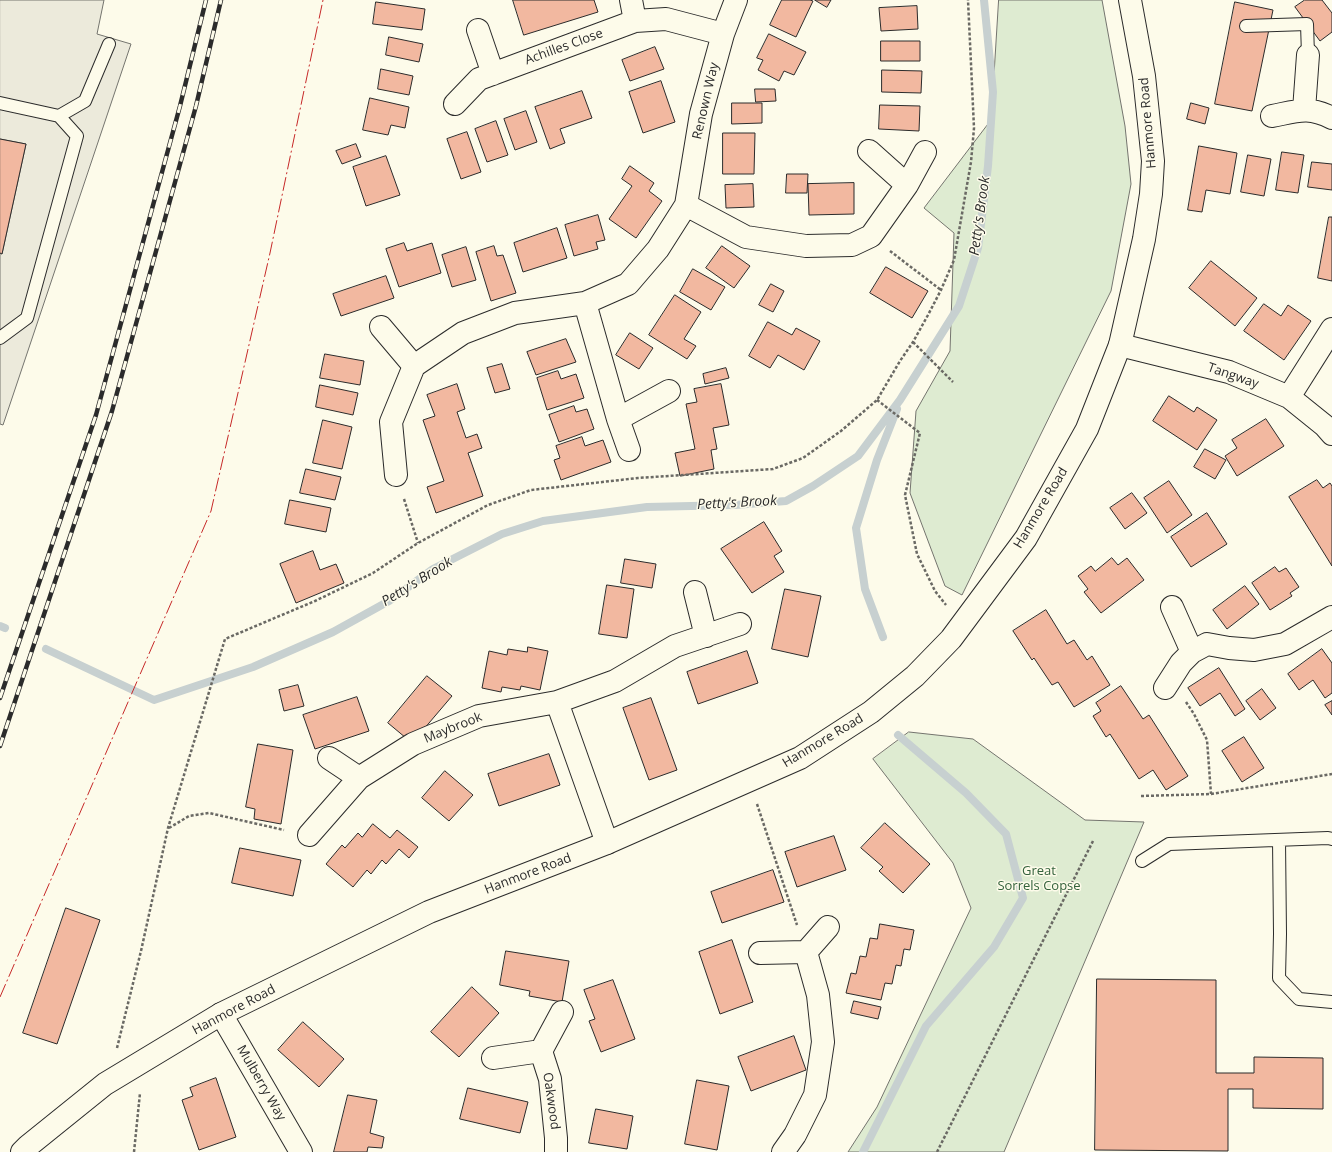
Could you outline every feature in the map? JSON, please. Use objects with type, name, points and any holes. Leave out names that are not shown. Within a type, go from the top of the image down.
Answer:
[{"type":"street","name":"Renown Way","points":[[414,366],[463,333],[515,313],[585,303],[628,284],[658,249],[686,205],[701,114],[723,34],[736,0]]},
{"type":"street","name":"Hanmore Road","points":[[22,1152],[105,1084],[221,1014],[429,912],[607,843],[800,758],[871,712],[915,676],[951,639],[1026,538],[1087,429],[1120,345],[1144,239],[1151,194],[1153,161],[1144,76],[1130,0]]},
{"type":"street","name":"Achilles Close","points":[[455,104],[479,79],[633,10],[723,34]]},
{"type":"street","points":[[478,30],[493,74]]},
{"type":"street","points":[[1304,110],[1308,54]]},
{"type":"street","points":[[1272,116],[1304,110],[1319,112],[1332,118]]},
{"type":"street","points":[[869,151],[907,185]]},
{"type":"street","points":[[686,205],[746,237],[806,246],[852,245],[871,236],[907,185],[925,152]]},
{"type":"street","points":[[585,303],[618,419],[629,450]]},
{"type":"street","points":[[381,327],[414,366],[391,422],[396,475]]},
{"type":"street","points":[[1289,398],[1332,329]]},
{"type":"street","name":"Tangway","points":[[1120,345],[1229,372],[1289,398],[1325,426],[1332,434]]},
{"type":"street","points":[[618,419],[669,390]]},
{"type":"street","points":[[695,592],[706,636]]},
{"type":"street","points":[[1172,606],[1192,652]]},
{"type":"street","points":[[1168,684],[1181,663],[1192,652],[1207,644],[1254,650],[1285,644],[1332,617]]},
{"type":"street","name":"Maybrook","points":[[309,835],[359,778],[413,744],[479,716],[557,702],[615,681],[675,646],[740,624]]},
{"type":"street","points":[[557,702],[607,843]]},
{"type":"street","points":[[329,758],[359,778]]},
{"type":"street","points":[[760,953],[806,952],[828,927]]},
{"type":"street","points":[[783,1152],[795,1135],[815,1095],[823,1042],[818,995],[806,952]]},
{"type":"street","points":[[492,1058],[542,1051],[562,1012]]},
{"type":"street","name":"Mulberry Way","points":[[221,1014],[301,1152]]},
{"type":"street","name":"Oakwood","points":[[542,1051],[550,1079],[556,1152]]},
{"type":"lane","points":[[1246,26],[1307,24],[1308,54]]},
{"type":"lane","points":[[59,116],[85,101],[109,44]]},
{"type":"lane","points":[[0,103],[59,116],[77,136],[27,318],[0,338]]},
{"type":"lane","points":[[1142,861],[1169,844],[1332,839]]},
{"type":"lane","points":[[1278,840],[1280,934],[1279,978],[1299,999],[1332,1002]]},
{"type":"path","points":[[116,1053],[168,828],[225,639],[316,601],[373,574],[418,543],[488,504],[531,490],[638,478],[773,469],[802,458],[841,431],[877,400],[913,342],[941,290],[954,260],[971,162],[974,121],[968,0]]},
{"type":"path","points":[[871,236],[941,290]]},
{"type":"path","points":[[913,342],[952,382]]},
{"type":"path","points":[[877,400],[920,433],[905,495],[917,554],[935,591],[948,607]]},
{"type":"path","points":[[396,475],[418,543]]},
{"type":"path","points":[[1168,684],[1194,714],[1207,740],[1211,794]]},
{"type":"path","points":[[1141,796],[1211,794],[1332,774]]},
{"type":"path","points":[[750,781],[806,952]]},
{"type":"path","points":[[168,828],[189,816],[209,813],[309,835]]},
{"type":"path","points":[[937,1152],[1093,841]]},
{"type":"path","points":[[134,1152],[140,1089]]},
{"type":"green space","points":[[999,0],[1102,0],[1125,126],[1131,184],[1111,291],[962,595],[945,586],[910,493],[916,411],[950,351],[954,233],[924,208],[991,120]]},
{"type":"green space","name":"Great Sorrels Copse","points":[[909,732],[973,739],[1085,820],[1144,822],[1004,1152],[848,1152],[877,1107],[971,908],[953,863],[873,759]]},
{"type":"shaded area","points":[[0,0],[104,0],[97,34],[131,44],[3,425],[0,424],[0,253],[2,254],[26,144],[0,139]]},
{"type":"building","points":[[513,0],[594,0],[598,12],[524,35]]},
{"type":"building","points":[[782,0],[813,1],[796,37],[770,25]]},
{"type":"building","points":[[815,0],[831,0],[827,7]]},
{"type":"building","points":[[1305,0],[1322,0],[1332,13],[1332,32],[1320,41],[1295,7]]},
{"type":"building","points":[[376,2],[425,9],[422,30],[373,24]]},
{"type":"building","points":[[1235,2],[1273,10],[1252,111],[1215,104]]},
{"type":"building","points":[[917,6],[918,29],[881,31],[879,8]]},
{"type":"building","points":[[769,34],[806,52],[794,75],[784,71],[779,81],[758,70],[763,60],[757,58]]},
{"type":"building","points":[[389,37],[423,44],[419,62],[386,55]]},
{"type":"building","points":[[881,41],[920,41],[920,61],[881,61]]},
{"type":"building","points":[[655,47],[664,69],[630,81],[622,60]]},
{"type":"building","points":[[381,69],[413,76],[409,95],[378,89]]},
{"type":"building","points":[[882,70],[922,71],[921,93],[882,92]]},
{"type":"building","points":[[661,81],[675,122],[643,133],[629,92]]},
{"type":"building","points":[[755,89],[775,89],[776,101],[756,102]]},
{"type":"building","points":[[582,91],[592,118],[560,129],[565,143],[550,149],[535,107]]},
{"type":"building","points":[[370,98],[409,107],[405,128],[391,125],[388,135],[363,130]]},
{"type":"building","points":[[732,103],[762,103],[762,123],[732,124]]},
{"type":"building","points":[[1191,103],[1209,108],[1205,124],[1187,119]]},
{"type":"building","points":[[880,105],[920,106],[919,131],[879,129]]},
{"type":"building","points":[[526,111],[537,142],[515,150],[504,119]]},
{"type":"building","points":[[496,121],[508,155],[487,162],[475,129]]},
{"type":"building","points":[[467,132],[481,172],[461,179],[447,139]]},
{"type":"building","points":[[723,133],[755,133],[754,174],[723,174]]},
{"type":"building","points":[[0,139],[26,144],[2,254],[0,253]]},
{"type":"building","points":[[356,144],[361,157],[342,164],[336,151]]},
{"type":"building","points":[[1199,146],[1237,153],[1230,194],[1206,190],[1202,212],[1188,210]]},
{"type":"building","points":[[1282,152],[1304,155],[1298,193],[1276,190]]},
{"type":"building","points":[[1248,155],[1271,159],[1264,196],[1241,192]]},
{"type":"building","points":[[386,156],[400,195],[366,206],[353,167]]},
{"type":"building","points":[[1312,162],[1332,164],[1332,190],[1308,187]]},
{"type":"building","points":[[630,166],[654,183],[649,191],[662,201],[636,238],[609,219],[632,186],[622,179]]},
{"type":"building","points":[[787,174],[808,174],[807,193],[786,193]]},
{"type":"building","points":[[854,183],[854,214],[809,215],[808,184]]},
{"type":"building","points":[[753,184],[754,207],[726,208],[725,185]]},
{"type":"building","points":[[598,215],[605,240],[596,242],[598,249],[574,256],[565,225]]},
{"type":"building","points":[[1329,217],[1332,217],[1332,281],[1318,278]]},
{"type":"building","points":[[557,228],[567,258],[523,272],[514,243]]},
{"type":"building","points":[[404,243],[407,251],[432,243],[441,273],[399,287],[386,249]]},
{"type":"building","points":[[494,246],[497,256],[503,255],[516,293],[491,301],[476,252]]},
{"type":"building","points":[[722,246],[750,266],[734,288],[706,268]]},
{"type":"building","points":[[466,247],[476,280],[452,287],[442,255]]},
{"type":"building","points":[[1211,261],[1257,298],[1235,326],[1189,288]]},
{"type":"building","points":[[886,267],[928,291],[912,318],[870,293]]},
{"type":"building","points":[[693,269],[725,287],[711,310],[680,292]]},
{"type":"building","points":[[386,276],[394,298],[341,316],[333,294]]},
{"type":"building","points":[[771,284],[784,291],[773,312],[759,305]]},
{"type":"building","points":[[675,295],[701,312],[684,339],[696,346],[687,359],[649,335]]},
{"type":"building","points":[[1264,304],[1281,316],[1288,305],[1311,321],[1284,360],[1244,331]]},
{"type":"building","points":[[768,322],[792,335],[796,328],[820,341],[804,370],[778,355],[770,368],[749,356]]},
{"type":"building","points":[[630,333],[653,348],[639,369],[616,355]]},
{"type":"building","points":[[566,339],[576,362],[536,375],[527,352]]},
{"type":"building","points":[[325,354],[364,361],[360,385],[320,378]]},
{"type":"building","points":[[502,364],[510,389],[495,393],[487,368]]},
{"type":"building","points":[[726,368],[729,378],[705,384],[703,374]]},
{"type":"building","points":[[558,371],[561,379],[576,374],[584,398],[547,410],[537,378]]},
{"type":"building","points":[[457,384],[465,409],[457,412],[466,438],[477,434],[482,448],[468,453],[483,496],[436,513],[427,487],[444,481],[423,420],[435,416],[427,395]]},
{"type":"building","points":[[721,384],[729,425],[713,428],[717,449],[711,450],[714,469],[680,476],[675,453],[695,449],[686,404],[697,402],[694,389]]},
{"type":"building","points":[[320,385],[358,393],[353,415],[316,407]]},
{"type":"building","points":[[1169,396],[1194,412],[1197,407],[1217,420],[1197,450],[1153,421]]},
{"type":"building","points":[[574,406],[576,412],[587,409],[594,429],[559,442],[549,415]]},
{"type":"building","points":[[1266,419],[1284,446],[1237,476],[1225,456],[1237,448],[1232,440]]},
{"type":"building","points":[[323,420],[352,427],[342,469],[313,463]]},
{"type":"building","points":[[582,437],[585,446],[603,440],[611,462],[561,480],[554,460],[560,458],[556,446]]},
{"type":"building","points":[[1205,449],[1226,460],[1215,479],[1194,467]]},
{"type":"building","points":[[306,469],[341,477],[335,500],[300,493]]},
{"type":"building","points":[[1317,480],[1323,488],[1330,483],[1332,486],[1332,566],[1289,497]]},
{"type":"building","points":[[1169,481],[1192,515],[1167,533],[1144,498]]},
{"type":"building","points":[[1132,493],[1147,513],[1125,529],[1110,508]]},
{"type":"building","points":[[290,500],[331,508],[326,532],[285,524]]},
{"type":"building","points":[[1207,513],[1227,544],[1191,567],[1171,537]]},
{"type":"building","points":[[764,522],[782,551],[774,556],[784,572],[752,593],[721,549]]},
{"type":"building","points":[[313,551],[320,570],[336,564],[344,583],[296,603],[280,564]]},
{"type":"building","points":[[1112,558],[1118,565],[1127,558],[1144,580],[1101,613],[1084,592],[1088,589],[1078,576],[1091,566],[1095,571]]},
{"type":"building","points":[[625,559],[656,564],[652,588],[621,583]]},
{"type":"building","points":[[1275,567],[1279,572],[1286,568],[1299,587],[1290,593],[1292,596],[1270,610],[1252,583]]},
{"type":"building","points":[[607,585],[634,589],[627,638],[599,634]]},
{"type":"building","points":[[1245,586],[1259,604],[1227,629],[1213,610]]},
{"type":"building","points":[[785,589],[821,596],[808,657],[772,649]]},
{"type":"building","points":[[1046,610],[1067,644],[1074,640],[1087,660],[1092,656],[1110,685],[1074,707],[1058,682],[1052,685],[1034,658],[1032,660],[1013,631]]},
{"type":"building","points":[[528,647],[548,651],[540,690],[521,686],[520,690],[502,687],[501,692],[482,688],[489,651],[507,655],[508,649],[527,652]]},
{"type":"building","points":[[1322,649],[1332,663],[1332,693],[1325,698],[1313,680],[1299,690],[1288,674]]},
{"type":"building","points":[[747,651],[758,683],[698,704],[687,672]]},
{"type":"building","points":[[1219,668],[1245,709],[1235,716],[1220,693],[1200,706],[1188,688]]},
{"type":"building","points":[[427,676],[452,696],[412,743],[388,723]]},
{"type":"building","points":[[298,685],[304,706],[284,711],[279,690]]},
{"type":"building","points":[[1121,686],[1143,719],[1149,715],[1188,776],[1166,790],[1153,770],[1139,779],[1110,734],[1106,737],[1093,716],[1101,711],[1096,703]]},
{"type":"building","points":[[1262,689],[1276,708],[1260,720],[1246,701]]},
{"type":"building","points":[[357,697],[369,731],[315,749],[303,715]]},
{"type":"building","points":[[651,698],[677,770],[649,780],[623,708]]},
{"type":"building","points":[[1332,701],[1332,715],[1325,705]]},
{"type":"building","points":[[1244,737],[1264,768],[1242,782],[1222,751]]},
{"type":"building","points":[[258,744],[293,750],[281,824],[254,819],[255,809],[246,807]]},
{"type":"building","points":[[549,754],[560,785],[499,806],[488,774]]},
{"type":"building","points":[[445,771],[473,795],[449,821],[422,798]]},
{"type":"building","points":[[885,823],[930,864],[903,893],[879,871],[883,867],[861,848]]},
{"type":"building","points":[[373,824],[390,838],[397,830],[418,847],[409,858],[399,849],[386,864],[382,860],[371,874],[367,870],[353,887],[326,864],[342,845],[345,848],[358,833],[362,837]]},
{"type":"building","points":[[834,836],[846,870],[797,887],[785,852]]},
{"type":"building","points":[[240,848],[301,860],[293,896],[232,883]]},
{"type":"building","points":[[773,870],[784,902],[722,923],[711,892]]},
{"type":"building","points":[[66,908],[100,920],[57,1044],[23,1033]]},
{"type":"building","points":[[880,924],[914,930],[910,950],[904,949],[901,966],[896,965],[892,984],[885,983],[881,1000],[846,993],[851,973],[856,974],[860,956],[866,957],[870,938],[877,939]]},
{"type":"building","points":[[732,940],[753,1002],[720,1014],[699,952]]},
{"type":"building","points":[[506,951],[569,961],[562,1002],[529,996],[530,991],[500,985]]},
{"type":"building","points":[[1097,979],[1216,980],[1216,1073],[1254,1073],[1254,1057],[1323,1058],[1323,1109],[1253,1108],[1253,1089],[1228,1089],[1228,1151],[1095,1150]]},
{"type":"building","points":[[613,980],[635,1039],[601,1052],[589,1021],[595,1019],[584,990]]},
{"type":"building","points":[[472,987],[499,1013],[459,1057],[431,1032]]},
{"type":"building","points":[[854,1001],[881,1007],[878,1019],[851,1013]]},
{"type":"building","points":[[303,1022],[344,1059],[319,1087],[278,1050]]},
{"type":"building","points":[[794,1036],[806,1070],[751,1091],[738,1057]]},
{"type":"building","points":[[216,1078],[236,1137],[199,1150],[182,1100],[193,1096],[190,1088]]},
{"type":"building","points":[[697,1080],[729,1086],[717,1150],[685,1144]]},
{"type":"building","points":[[468,1088],[528,1102],[520,1133],[460,1119]]},
{"type":"building","points":[[348,1095],[377,1100],[370,1133],[384,1137],[382,1148],[368,1147],[367,1152],[334,1152]]},
{"type":"building","points":[[596,1109],[633,1116],[627,1149],[589,1143]]},
{"type":"waterway","name":"Petty's Brook","points":[[46,649],[154,700],[253,667],[333,632],[389,601],[433,569],[502,534],[543,521],[647,507],[735,505],[786,501],[813,486],[858,456],[900,400],[959,306],[978,248],[988,166],[993,92],[984,0]]},
{"type":"waterway","points":[[883,637],[865,589],[856,528],[877,460],[897,409]]},
{"type":"waterway","points":[[0,626],[5,628]]},
{"type":"waterway","points":[[863,1152],[926,1026],[994,947],[1023,898],[1006,834],[966,793],[898,735]]},
{"type":"railway","points":[[0,698],[96,415],[180,106],[206,0]]},
{"type":"railway","points":[[0,746],[112,411],[196,106],[221,0]]},
{"type":"power","points":[[0,997],[211,511],[270,253],[323,0]]}]
